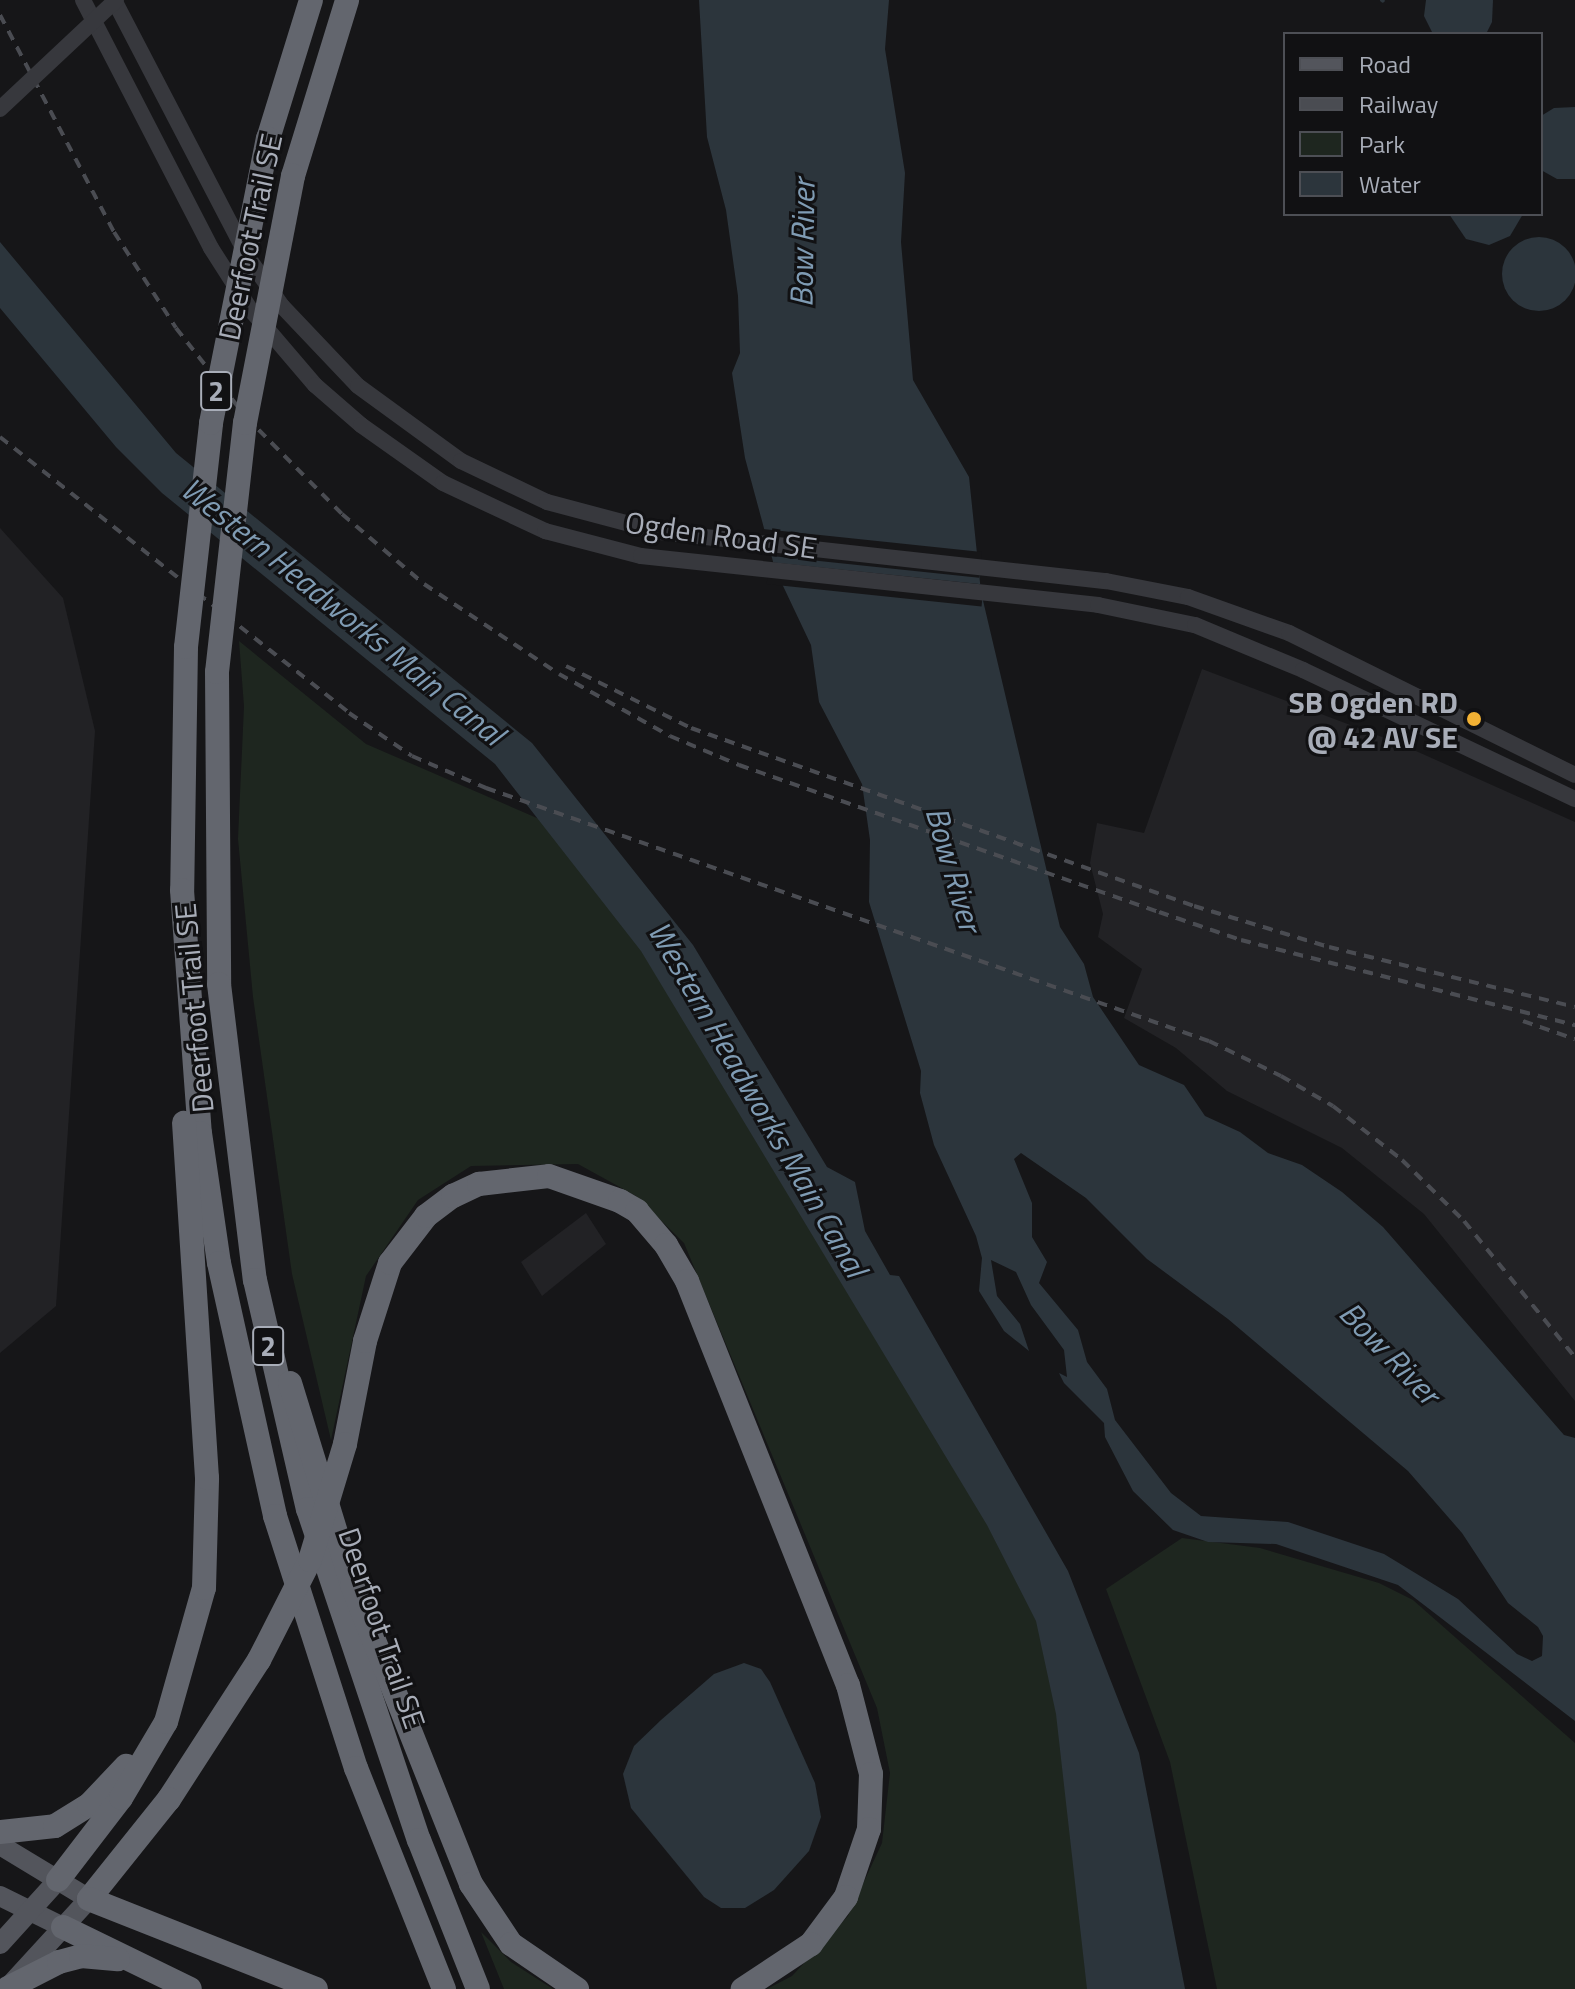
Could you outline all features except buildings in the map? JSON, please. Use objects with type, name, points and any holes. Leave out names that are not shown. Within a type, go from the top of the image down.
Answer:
[{"type":"highway","name":"Deerfoot Trail SE","points":[[311,0],[268,139],[211,423],[186,647],[182,890],[191,1037],[219,1263],[275,1516],[356,1768],[444,1989]]},
{"type":"highway","name":"Deerfoot Trail SE","points":[[347,0],[293,176],[245,423],[217,672],[219,984],[255,1280],[308,1509],[419,1840],[478,1989]]},
{"type":"highway","points":[[58,1880],[148,1756],[166,1722],[197,1623],[208,1535],[183,1113],[191,1037]]},
{"type":"highway","points":[[316,1989],[89,1899],[169,1799],[259,1660],[310,1560],[345,1444],[365,1341],[390,1263],[426,1216],[453,1196],[479,1184],[549,1176],[620,1201],[637,1211],[666,1245],[687,1281],[848,1685],[871,1774],[869,1829],[846,1897],[811,1944],[743,1989]]},
{"type":"highway","points":[[255,1280],[352,1585],[471,1884],[511,1944],[577,1989]]},
{"type":"highway","points":[[0,1832],[55,1826],[89,1805],[131,1760],[174,1689]]},
{"type":"highway","points":[[63,1927],[190,1989]]},
{"type":"highway","points":[[7,1988],[81,1956],[133,1960]]},
{"type":"main road","points":[[0,1845],[89,1899],[7,1988]]},
{"type":"main road","points":[[0,1944],[58,1880]]},
{"type":"main road","points":[[0,1896],[63,1927]]},
{"type":"street","name":"Ogden Road SE","points":[[83,0],[211,248],[250,309],[315,385],[361,425],[443,483],[545,531],[641,556],[1098,605],[1195,625],[1303,670],[1575,799]]},
{"type":"street","name":"Ogden Road SE","points":[[115,0],[247,256],[282,306],[358,386],[461,461],[547,502],[660,532],[1106,581],[1188,597],[1289,633],[1574,774]]},
{"type":"street","points":[[0,109],[115,0]]},
{"type":"street","points":[[1555,791],[1574,774]]},
{"type":"shaded area","points":[[0,528],[63,598],[95,731],[56,1306],[0,1353]]},
{"type":"shaded area","points":[[1202,669],[1398,743],[1575,822],[1575,1401],[1424,1214],[1342,1148],[1227,1091],[1176,1048],[1124,1018],[1142,969],[1098,937],[1103,914],[1090,863],[1097,823],[1144,833]]},
{"type":"shaded area","points":[[586,1213],[606,1244],[542,1296],[521,1262]]},
{"type":"green space","points":[[239,641],[366,744],[567,831],[679,985],[1049,1623],[1107,1989],[767,1989],[792,1976],[848,1916],[882,1843],[890,1773],[877,1708],[684,1243],[636,1196],[578,1164],[471,1166],[418,1200],[366,1276],[331,1440],[292,1274],[253,997],[238,839],[244,706]]},
{"type":"green space","points":[[1182,1538],[1260,1548],[1379,1583],[1413,1600],[1575,1743],[1575,1989],[1217,1989],[1170,1762],[1106,1589]]},
{"type":"green space","points":[[481,1932],[511,1962],[553,1989],[504,1989]]},
{"type":"water","name":"Bow River","points":[[699,0],[889,0],[885,49],[905,173],[901,242],[913,380],[969,477],[981,592],[1060,927],[1084,964],[1093,997],[1139,1065],[1184,1085],[1205,1116],[1240,1132],[1268,1153],[1302,1165],[1342,1192],[1383,1227],[1564,1435],[1575,1438],[1575,1721],[1398,1585],[1276,1544],[1208,1542],[1173,1530],[1133,1491],[1105,1437],[1104,1423],[1064,1383],[1059,1373],[1067,1377],[1064,1350],[1031,1305],[1016,1272],[991,1260],[997,1296],[1020,1324],[1029,1351],[1004,1331],[979,1291],[982,1258],[976,1236],[934,1145],[920,1093],[921,1071],[869,902],[870,840],[862,784],[819,702],[811,645],[775,569],[745,458],[732,373],[740,353],[738,296],[726,210],[707,137]],"holes":[[[1021,1153],[1086,1198],[1147,1259],[1228,1319],[1408,1471],[1462,1533],[1508,1603],[1538,1627],[1543,1636],[1542,1656],[1532,1661],[1517,1654],[1458,1599],[1384,1554],[1288,1522],[1201,1516],[1171,1493],[1115,1420],[1107,1389],[1087,1362],[1078,1330],[1039,1283],[1047,1262],[1032,1237],[1032,1203],[1014,1159]]]},
{"type":"water","points":[[1426,0],[1493,0],[1492,22],[1487,32],[1432,32],[1424,16]]},
{"type":"water","points":[[1575,107],[1575,179],[1557,179],[1543,171],[1543,115],[1554,108]]},
{"type":"water","points":[[1450,216],[1522,216],[1510,236],[1489,245],[1466,239]]},
{"type":"water","points":[[1539,237],[1553,240],[1565,248],[1573,260],[1576,274],[1573,288],[1565,300],[1553,308],[1539,311],[1525,308],[1513,300],[1505,288],[1502,274],[1505,260],[1513,248],[1525,240]]},
{"type":"water","name":"Western Headworks Main Canal","points":[[0,242],[176,453],[532,743],[693,945],[827,1167],[855,1182],[865,1231],[890,1275],[899,1276],[1068,1571],[1139,1753],[1185,1989],[1087,1989],[1056,1714],[1036,1621],[987,1525],[641,951],[495,764],[162,493],[116,447],[0,308]]},
{"type":"water","points":[[744,1663],[761,1669],[770,1682],[815,1783],[821,1817],[809,1851],[774,1890],[745,1908],[721,1908],[704,1897],[631,1808],[623,1774],[634,1746],[661,1720],[714,1674]]},
{"type":"pier","points":[[763,529],[982,552],[979,578],[760,555]]},
{"type":"pier","points":[[769,562],[984,585],[982,606],[767,584]]},
{"type":"railway","points":[[0,15],[114,232],[176,328],[246,417],[342,514],[424,584],[559,674],[670,736],[739,765],[1159,912],[1241,940],[1575,1025]]},
{"type":"railway","points":[[0,437],[349,713],[412,756],[486,788],[1209,1041],[1281,1076],[1333,1106],[1402,1160],[1464,1221],[1575,1357]]},
{"type":"railway","points":[[566,666],[691,728],[1194,906],[1329,947],[1575,1007]]},
{"type":"railway","points":[[1523,1021],[1575,1039]]},
{"type":"place","name":"SB Ogden RD @ 42 AV SE","points":[[1474,719]]}]
